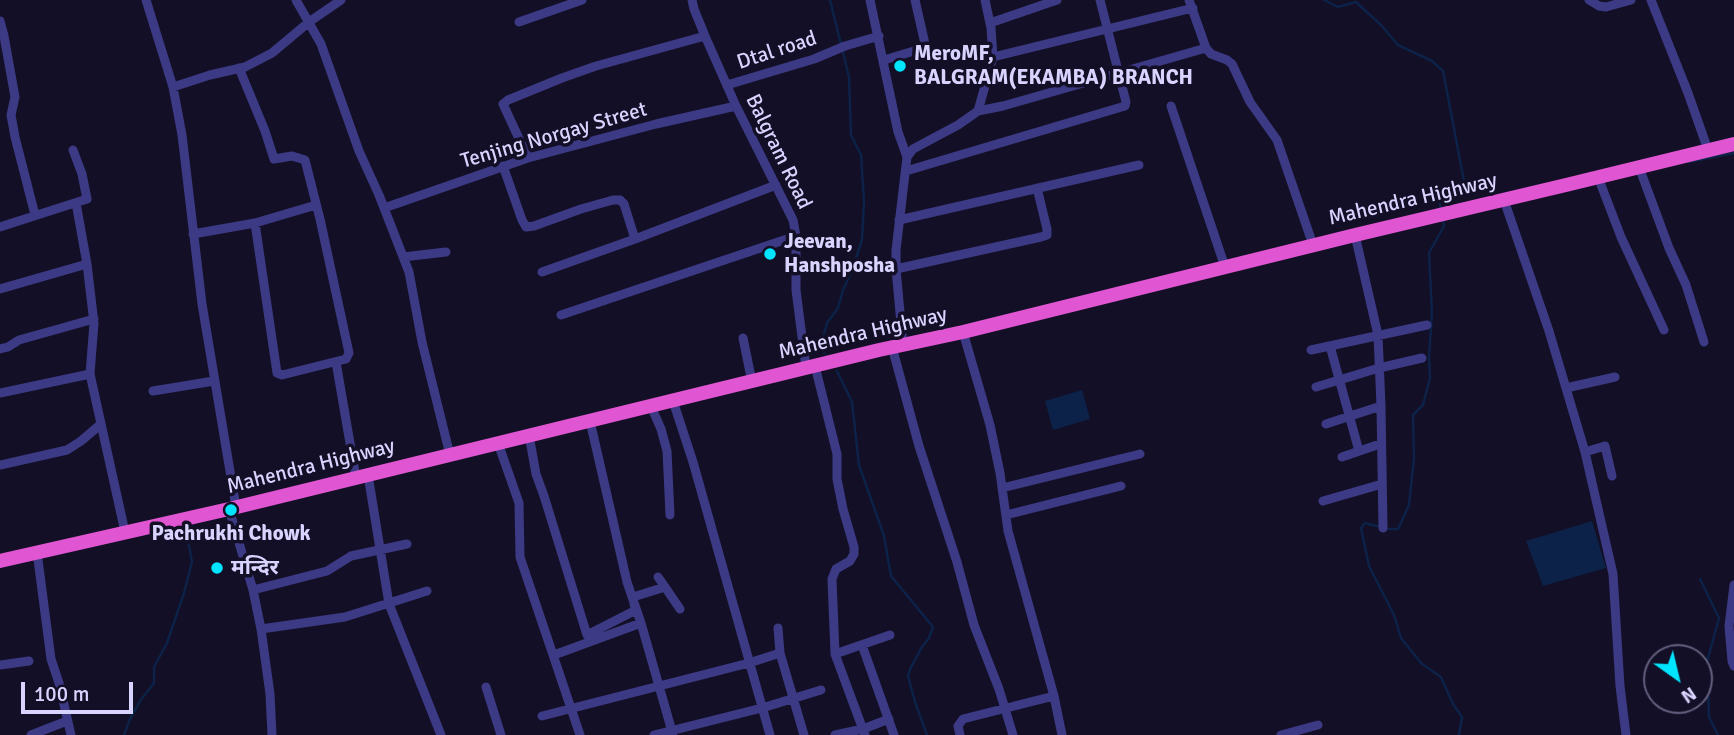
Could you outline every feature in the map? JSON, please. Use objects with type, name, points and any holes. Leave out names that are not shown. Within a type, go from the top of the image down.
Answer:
[{"type":"highway","name":"Mahendra Highway","points":[[0,561],[362,477],[963,332],[1354,234],[1734,144]]},
{"type":"street","points":[[146,0],[173,87],[182,135],[193,234],[232,508],[261,629],[270,694],[272,735]]},
{"type":"street","points":[[296,0],[321,44],[359,151],[404,257],[450,455]]},
{"type":"street","points":[[173,87],[245,67],[272,54],[309,22],[341,0]]},
{"type":"street","points":[[519,22],[582,0]]},
{"type":"street","name":"Balgram Road","points":[[692,0],[736,106],[793,220],[796,236],[796,290],[811,367],[837,454],[837,479],[854,547],[850,561],[836,569],[832,579],[835,654],[864,732]]},
{"type":"street","points":[[870,0],[898,132],[907,157],[896,250],[897,346],[922,456],[957,562],[974,625],[1013,735]]},
{"type":"street","points":[[884,61],[923,48],[925,44],[915,0]]},
{"type":"street","points":[[978,111],[993,57],[985,0]]},
{"type":"street","points":[[990,23],[1057,0]]},
{"type":"street","points":[[905,171],[1125,106],[1100,0]]},
{"type":"street","points":[[1589,0],[1606,7],[1631,0]]},
{"type":"street","points":[[1651,0],[1708,150]]},
{"type":"street","points":[[993,57],[1107,29],[1191,4],[1206,48],[1211,54],[1232,64],[1250,102],[1277,141],[1313,245]]},
{"type":"street","points":[[0,21],[15,97],[11,115],[35,215]]},
{"type":"street","points":[[528,158],[503,104],[508,100],[596,66],[705,36]]},
{"type":"street","name":"Dtal road","points":[[727,85],[814,60],[879,36]]},
{"type":"street","points":[[907,157],[914,149],[978,111],[1206,48]]},
{"type":"street","points":[[239,68],[274,159],[292,156],[305,160],[349,353],[346,359],[282,375],[276,371],[255,223]]},
{"type":"street","name":"Tenjing Norgay Street","points":[[384,208],[528,158],[736,106]]},
{"type":"street","points":[[1171,106],[1225,267]]},
{"type":"street","points":[[0,228],[87,199],[73,150]]},
{"type":"street","points":[[900,220],[1139,165]]},
{"type":"street","points":[[503,166],[526,227],[620,200],[624,204],[635,239]]},
{"type":"street","points":[[1639,167],[1669,248],[1686,285],[1704,342]]},
{"type":"street","points":[[1598,177],[1621,237],[1664,330]]},
{"type":"street","points":[[542,272],[776,185]]},
{"type":"street","points":[[897,270],[1047,235],[1037,188]]},
{"type":"street","points":[[1504,200],[1549,331],[1601,507],[1613,574],[1626,735]]},
{"type":"street","points":[[76,202],[94,319],[90,374],[125,532]]},
{"type":"street","points":[[193,234],[255,223],[316,205]]},
{"type":"street","points":[[1354,234],[1378,335],[1383,528]]},
{"type":"street","points":[[561,315],[796,236]]},
{"type":"street","points":[[404,257],[446,252]]},
{"type":"street","points":[[0,289],[87,264]]},
{"type":"street","points":[[0,349],[19,340],[94,319]]},
{"type":"street","points":[[1311,350],[1427,325]]},
{"type":"street","points":[[963,332],[990,425],[1014,553],[1054,695],[1062,735]]},
{"type":"street","points":[[743,338],[752,382]]},
{"type":"street","points":[[1330,346],[1359,451]]},
{"type":"street","points":[[1316,387],[1422,358]]},
{"type":"street","points":[[336,362],[380,549],[389,604],[441,735]]},
{"type":"street","points":[[0,393],[90,374]]},
{"type":"street","points":[[1566,388],[1615,377]]},
{"type":"street","points":[[153,391],[214,381]]},
{"type":"street","points":[[673,401],[770,735]]},
{"type":"street","points":[[651,406],[667,452],[670,516]]},
{"type":"street","points":[[1326,424],[1381,407]]},
{"type":"street","points":[[529,435],[536,474],[587,635],[636,610],[627,582],[590,421]]},
{"type":"street","points":[[0,465],[67,450],[101,424]]},
{"type":"street","points":[[498,443],[519,503],[520,557],[580,735]]},
{"type":"street","points":[[1342,457],[1380,444]]},
{"type":"street","points":[[1585,452],[1605,446],[1612,475]]},
{"type":"street","points":[[1002,488],[1140,454]]},
{"type":"street","points":[[1322,501],[1381,484]]},
{"type":"street","points":[[1006,515],[1121,486]]},
{"type":"street","points":[[253,590],[327,571],[351,556],[407,544]]},
{"type":"street","points":[[37,552],[51,659],[71,735]]},
{"type":"street","points":[[658,577],[680,609]]},
{"type":"street","points":[[627,582],[673,733]]},
{"type":"street","points":[[1734,585],[1729,626],[1731,661],[1734,666]]},
{"type":"street","points":[[633,597],[665,587]]},
{"type":"street","points":[[261,629],[345,617],[427,591]]},
{"type":"street","points":[[554,654],[641,623]]},
{"type":"street","points":[[779,628],[780,653],[804,735]]},
{"type":"street","points":[[835,654],[890,635]]},
{"type":"street","points":[[862,645],[894,735]]},
{"type":"street","points":[[542,716],[780,653]]},
{"type":"street","points":[[0,665],[29,661]]},
{"type":"street","points":[[486,687],[501,735]]},
{"type":"street","points":[[654,735],[673,733],[821,690]]},
{"type":"street","points":[[960,735],[958,726],[963,719],[1054,695]]},
{"type":"street","points":[[835,735],[864,732],[889,719]]},
{"type":"street","points":[[31,735],[67,721]]},
{"type":"street","points":[[1281,735],[1318,725]]},
{"type":"water","points":[[1082,390],[1090,419],[1053,430],[1045,401]]},
{"type":"water","points":[[1592,521],[1606,568],[1543,586],[1526,541]]},
{"type":"waterway","points":[[824,353],[822,341],[827,323],[838,308],[862,240],[864,202],[861,155],[851,135],[849,77],[830,0]]},
{"type":"waterway","points":[[1324,0],[1338,7],[1356,2],[1398,45],[1432,61],[1443,71],[1464,181],[1436,189],[1441,209]]},
{"type":"waterway","points":[[1689,162],[1734,153]]},
{"type":"waterway","points":[[1443,219],[1444,226],[1429,253],[1432,313],[1430,378],[1423,405],[1413,415],[1414,458],[1409,505],[1398,529],[1365,523],[1361,528],[1369,566],[1394,615],[1401,638],[1422,664],[1441,677],[1462,717],[1459,735]]},
{"type":"waterway","points":[[837,371],[852,402],[859,465],[884,536],[891,576],[933,627],[908,676],[927,735]]},
{"type":"waterway","points":[[124,735],[140,701],[154,683],[154,667],[167,643],[184,593],[192,562],[185,524]]},
{"type":"waterway","points":[[1700,579],[1719,618],[1707,662],[1709,717],[1718,735]]},
{"type":"place","name":"MeroMF, BALGRAM(EKAMBA) BRANCH","points":[[900,66]]},
{"type":"place","name":"Jeevan, Hanshposha","points":[[770,254]]},
{"type":"place","name":"Pachrukhi Chowk","points":[[231,510]]},
{"type":"place","name":"मन्दिर","points":[[217,568]]}]
